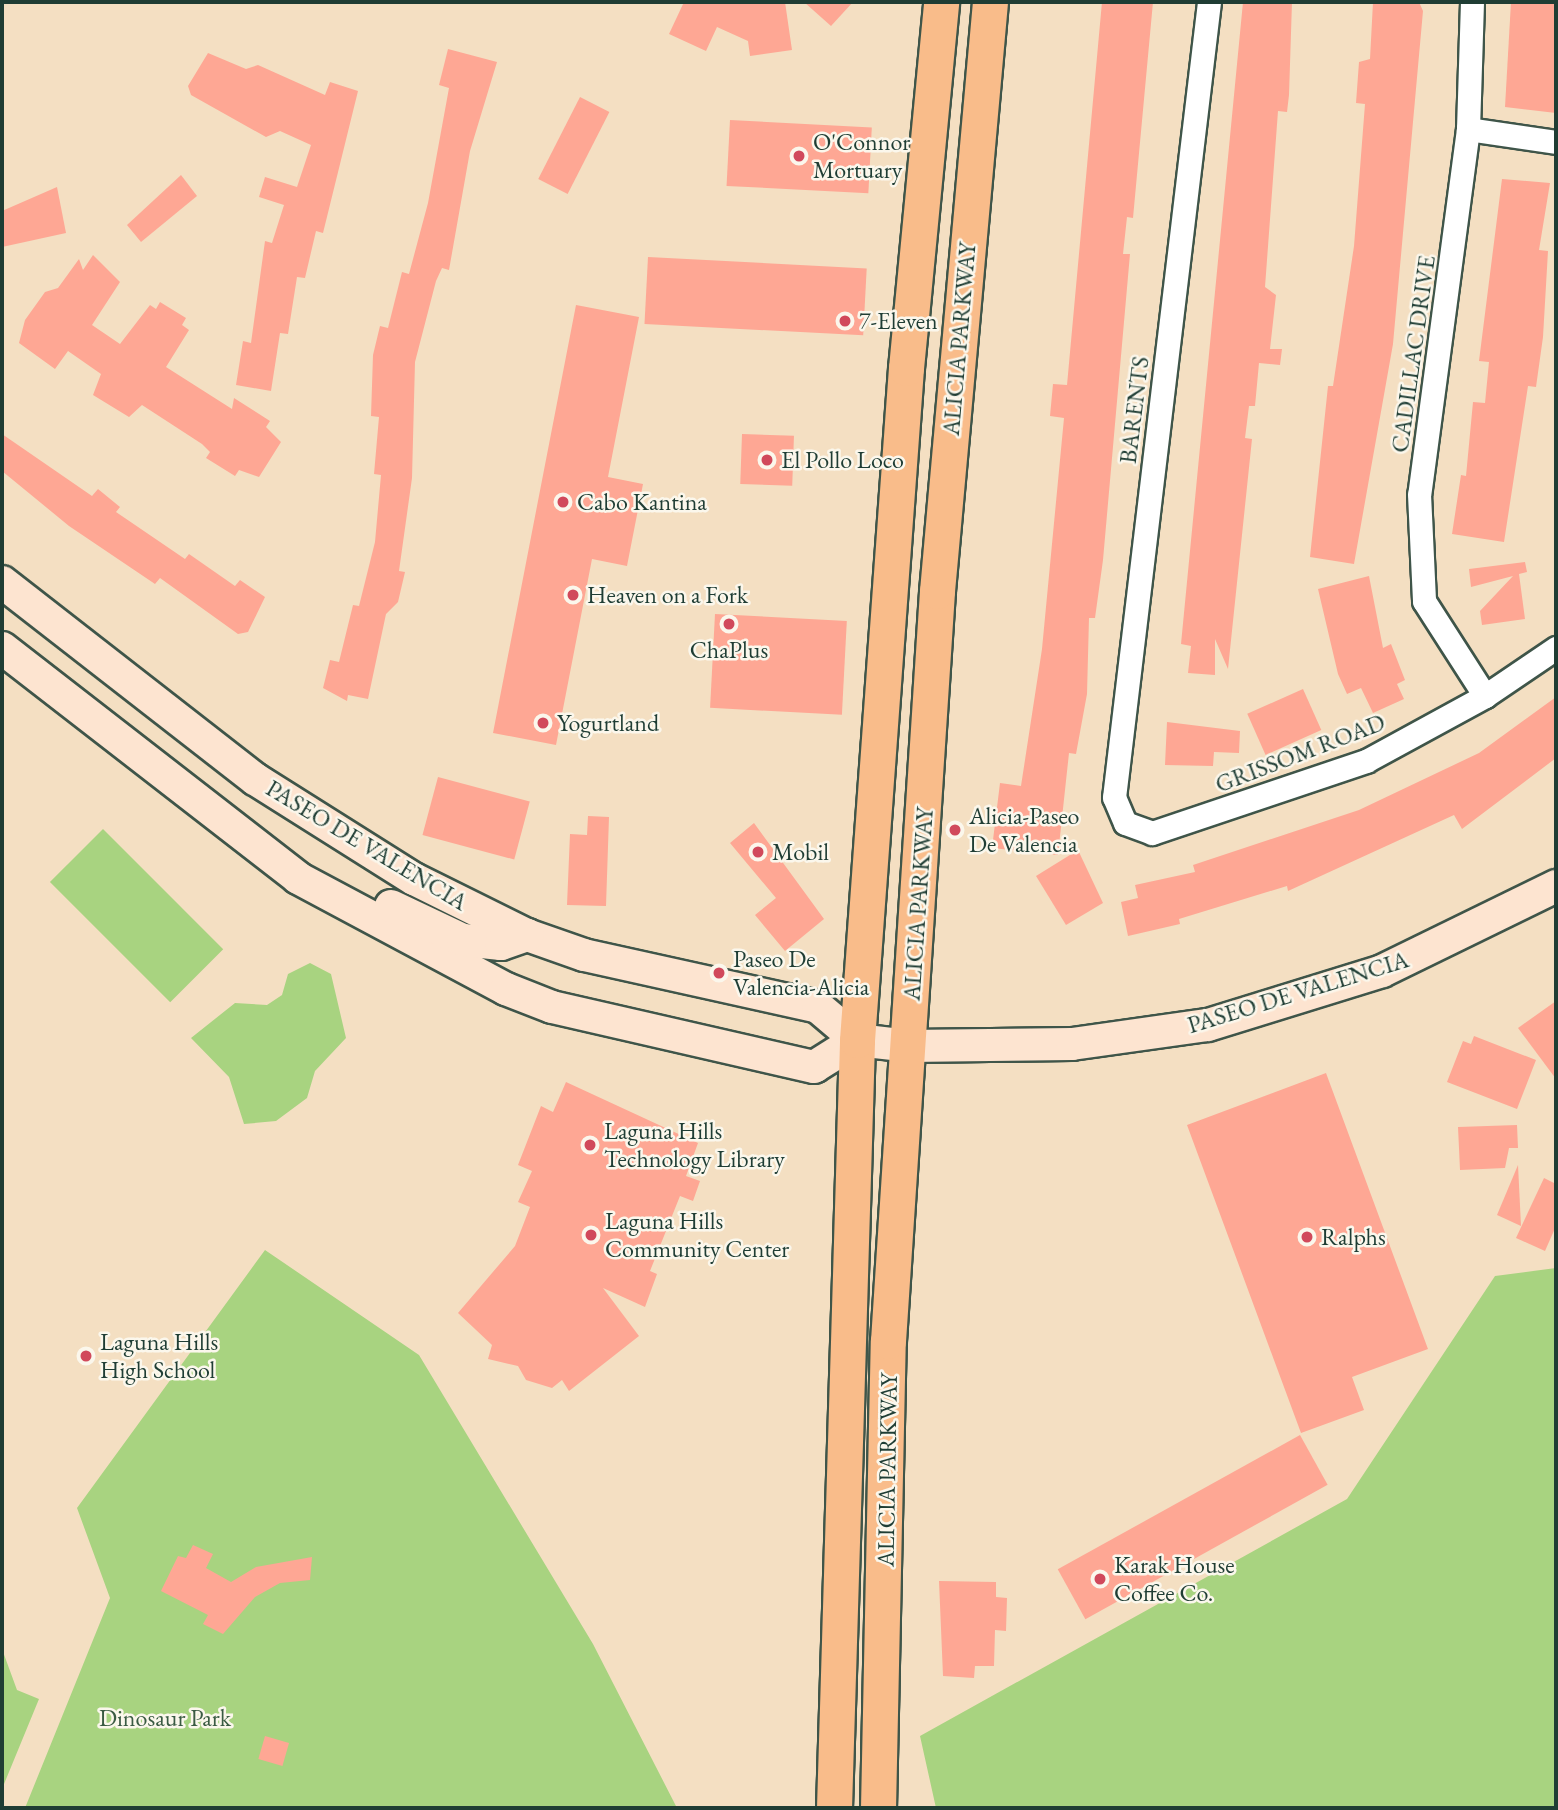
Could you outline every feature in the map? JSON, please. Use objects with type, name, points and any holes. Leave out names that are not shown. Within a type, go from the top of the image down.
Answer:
[{"type":"main road","name":"ALICIA PARKWAY","points":[[834,1808],[858,1040],[906,368],[941,2]]},
{"type":"main road","name":"ALICIA PARKWAY","points":[[878,1808],[887,1545],[888,1341],[955,375],[990,2]]},
{"type":"main road","points":[[906,368],[955,375]]},
{"type":"main road","name":"PASEO DE VALENCIA","points":[[2,582],[255,779],[414,879],[527,935],[584,955],[818,1007],[858,1040],[909,1046],[1072,1044],[1208,1025],[1382,971],[1556,887]]},
{"type":"main road","points":[[2,648],[298,878],[461,968],[552,1007],[814,1067],[858,1040]]},
{"type":"main road","points":[[339,901],[362,891],[463,940],[501,944],[527,935]]},
{"type":"main road","points":[[841,1546],[887,1545]]},
{"type":"street","name":"BARENTS","points":[[1125,823],[1114,797],[1209,2]]},
{"type":"street","name":"CADILLAC DRIVE","points":[[1472,2],[1468,129],[1419,494],[1424,601],[1485,696]]},
{"type":"street","points":[[1468,129],[1556,142]]},
{"type":"street","name":"GRISSOM ROAD","points":[[1125,823],[1152,833],[1259,802],[1366,761],[1485,696],[1556,648]]},
{"type":"green space","points":[[103,829],[223,949],[170,1002],[50,882]]},
{"type":"green space","points":[[310,963],[331,974],[346,1038],[315,1071],[307,1098],[276,1121],[244,1124],[229,1077],[191,1038],[235,1003],[267,1005],[282,995],[288,974]]},
{"type":"green space","name":"Dinosaur Park","points":[[265,1250],[419,1355],[593,1644],[677,1808],[25,1808],[110,1598],[77,1508]]},
{"type":"green space","points":[[1556,1268],[1556,1808],[936,1808],[920,1736],[1347,1499],[1495,1276]]},
{"type":"green space","points":[[2,1649],[17,1690],[39,1699],[2,1789]]},
{"type":"building","points":[[684,2],[785,2],[792,50],[750,56],[748,41],[717,27],[706,51],[669,34]]},
{"type":"building","points":[[804,2],[853,2],[831,26]]},
{"type":"building","points":[[1102,2],[1153,2],[1133,218],[1127,217],[1123,254],[1130,254],[1103,560],[1095,618],[1089,618],[1087,694],[1076,754],[1069,753],[1058,855],[992,848],[1000,783],[1021,786],[1042,649],[1064,418],[1050,416],[1053,384],[1067,385]]},
{"type":"building","points":[[1243,2],[1292,2],[1289,95],[1287,112],[1278,111],[1265,287],[1276,295],[1270,349],[1282,349],[1280,365],[1259,363],[1255,406],[1249,406],[1245,438],[1252,439],[1228,669],[1215,639],[1215,675],[1188,673],[1191,646],[1181,644]]},
{"type":"building","points":[[1373,2],[1419,2],[1423,11],[1393,344],[1354,564],[1310,557],[1328,386],[1333,386],[1354,246],[1365,104],[1356,103],[1359,62],[1370,59]]},
{"type":"building","points":[[1511,2],[1556,2],[1556,113],[1505,107]]},
{"type":"building","points":[[448,49],[497,62],[470,151],[449,270],[442,268],[436,281],[415,362],[412,478],[399,571],[405,572],[398,602],[386,614],[368,699],[348,695],[347,701],[323,688],[330,660],[339,662],[353,605],[359,606],[375,542],[381,475],[374,474],[379,417],[371,416],[373,355],[380,326],[388,328],[402,272],[409,274],[428,203],[449,88],[439,85]]},
{"type":"building","points":[[208,53],[246,69],[258,65],[325,95],[330,82],[358,91],[323,233],[316,231],[305,278],[297,277],[288,334],[280,333],[271,391],[236,385],[243,341],[251,343],[265,241],[272,243],[284,205],[259,197],[265,177],[297,187],[311,145],[280,131],[266,137],[191,95],[188,86]]},
{"type":"building","points":[[580,97],[609,112],[568,194],[538,179]]},
{"type":"building","name":"O'Connor Mortuary","points":[[730,120],[872,127],[868,193],[727,186]]},
{"type":"building","points":[[181,175],[197,196],[141,242],[127,225]]},
{"type":"building","points":[[1502,179],[1550,183],[1539,250],[1548,251],[1543,337],[1536,387],[1528,386],[1504,542],[1452,534],[1461,475],[1466,476],[1473,402],[1485,403],[1489,362],[1479,361]]},
{"type":"building","points":[[57,187],[66,233],[2,247],[2,211]]},
{"type":"building","points":[[93,255],[120,282],[92,325],[120,344],[150,305],[156,309],[160,302],[186,318],[182,325],[189,330],[166,367],[232,409],[234,398],[270,421],[266,427],[281,442],[259,477],[239,470],[235,476],[206,458],[210,452],[202,444],[142,405],[129,417],[93,395],[101,374],[68,351],[55,369],[19,343],[25,320],[45,292],[58,288],[79,259],[83,270]]},
{"type":"building","points":[[648,257],[867,268],[863,335],[644,324]]},
{"type":"building","points":[[576,305],[639,317],[608,477],[643,484],[627,566],[592,559],[556,745],[493,733]]},
{"type":"building","points":[[2,434],[92,496],[98,489],[120,507],[116,512],[185,559],[189,554],[235,586],[240,580],[265,597],[248,632],[238,634],[160,578],[155,584],[69,526],[2,471]]},
{"type":"building","name":"El Pollo Loco","points":[[742,434],[794,436],[792,486],[740,484]]},
{"type":"building","points":[[1525,562],[1527,572],[1519,574],[1525,619],[1482,625],[1480,611],[1513,576],[1471,587],[1469,569]]},
{"type":"building","points":[[1369,576],[1383,648],[1391,644],[1405,680],[1397,684],[1404,699],[1373,713],[1361,688],[1347,694],[1338,674],[1318,589]]},
{"type":"building","points":[[715,614],[847,621],[842,715],[710,708]]},
{"type":"building","points":[[1303,689],[1321,730],[1266,755],[1247,714]]},
{"type":"building","points":[[1556,697],[1556,758],[1462,829],[1454,815],[1288,891],[1287,886],[1179,919],[1180,924],[1128,936],[1121,902],[1138,898],[1135,885],[1195,872],[1193,865],[1359,810],[1479,753]]},
{"type":"building","points":[[1167,722],[1240,731],[1239,753],[1214,752],[1213,766],[1165,765]]},
{"type":"building","points":[[438,777],[530,802],[514,860],[422,835]]},
{"type":"building","points":[[588,816],[609,817],[606,906],[567,905],[570,834],[587,835]]},
{"type":"building","points":[[754,823],[824,919],[785,951],[755,915],[776,898],[730,843]]},
{"type":"building","points":[[1078,850],[1103,903],[1066,925],[1036,876]]},
{"type":"building","points":[[1556,1001],[1556,1079],[1518,1028]]},
{"type":"building","points":[[1474,1036],[1536,1060],[1517,1109],[1447,1082],[1463,1041],[1471,1044]]},
{"type":"building","name":"Ralphs","points":[[1326,1073],[1428,1349],[1352,1377],[1364,1410],[1301,1433],[1187,1125]]},
{"type":"building","name":"Laguna Hills Community Center","points":[[566,1082],[698,1143],[686,1176],[700,1181],[693,1201],[680,1196],[650,1271],[657,1274],[645,1307],[603,1288],[639,1336],[569,1391],[562,1380],[552,1388],[526,1380],[518,1366],[488,1359],[492,1345],[458,1313],[515,1246],[530,1207],[518,1202],[532,1171],[518,1165],[541,1106],[553,1112]]},
{"type":"building","points":[[1517,1125],[1518,1148],[1509,1148],[1505,1168],[1460,1170],[1458,1127]]},
{"type":"building","points":[[1518,1165],[1521,1226],[1497,1215]]},
{"type":"building","points":[[1544,1178],[1556,1184],[1556,1226],[1545,1251],[1516,1238]]},
{"type":"building","points":[[1300,1435],[1328,1485],[1085,1619],[1058,1569]]},
{"type":"building","points":[[193,1545],[213,1554],[206,1568],[231,1582],[256,1567],[312,1557],[310,1580],[280,1583],[255,1597],[223,1634],[203,1624],[208,1615],[161,1591],[178,1556],[186,1558]]},
{"type":"building","points":[[939,1581],[996,1582],[996,1597],[1007,1598],[1006,1631],[995,1630],[994,1666],[975,1666],[974,1678],[943,1676]]},
{"type":"building","points":[[265,1736],[289,1743],[282,1766],[258,1759]]},
{"type":"place","name":"O'Connor Mortuary","points":[[799,156]]},
{"type":"place","name":"7-Eleven","points":[[845,321]]},
{"type":"place","name":"El Pollo Loco","points":[[767,460]]},
{"type":"place","name":"Cabo Kantina","points":[[563,502]]},
{"type":"place","name":"Heaven on a Fork","points":[[573,595]]},
{"type":"place","name":"ChaPlus","points":[[729,624]]},
{"type":"place","name":"Yogurtland","points":[[543,723]]},
{"type":"place","name":"Alicia-Paseo De Valencia","points":[[955,830]]},
{"type":"place","name":"Mobil","points":[[758,852]]},
{"type":"place","name":"Paseo De Valencia-Alicia","points":[[719,973]]},
{"type":"place","name":"Laguna Hills Technology Library","points":[[590,1145]]},
{"type":"place","name":"Laguna Hills Community Center","points":[[591,1235]]},
{"type":"place","name":"Ralphs","points":[[1307,1237]]},
{"type":"place","name":"Laguna Hills High School","points":[[86,1356]]},
{"type":"place","name":"Karak House Coffee Co.","points":[[1100,1579]]}]
